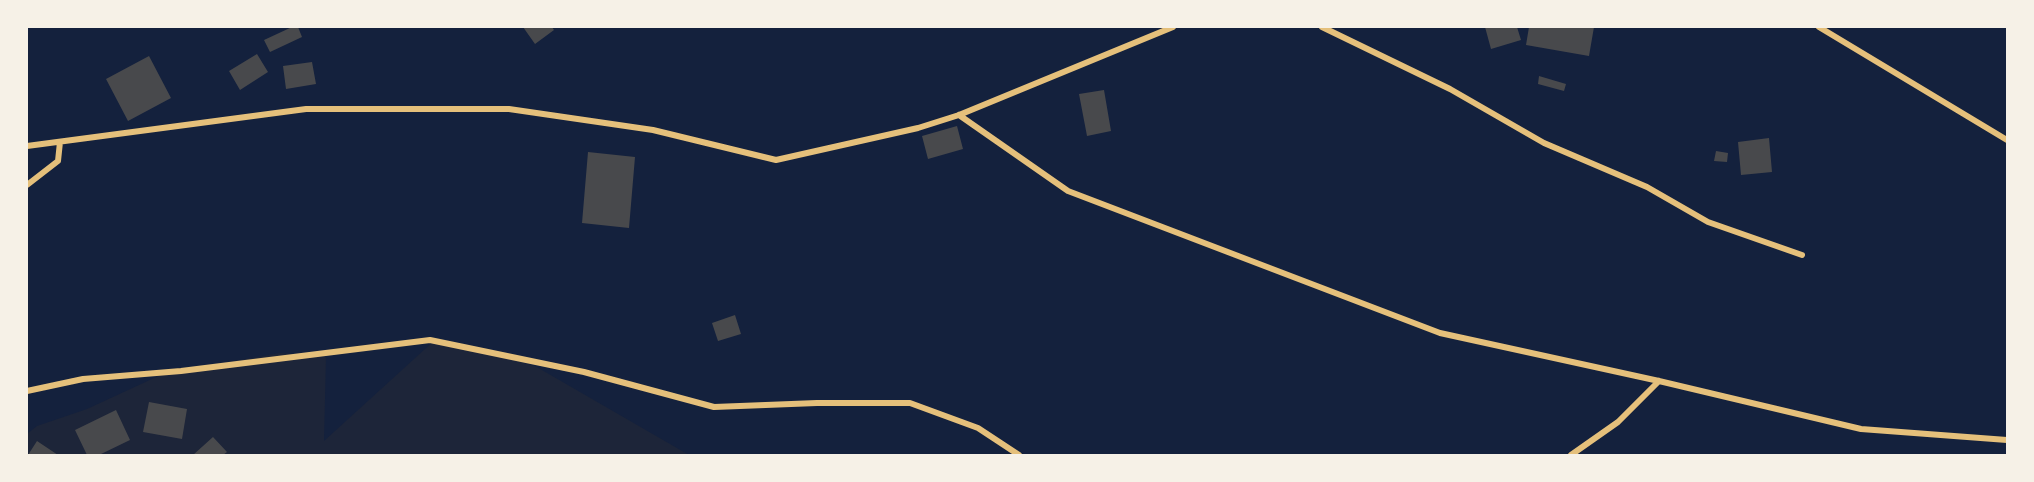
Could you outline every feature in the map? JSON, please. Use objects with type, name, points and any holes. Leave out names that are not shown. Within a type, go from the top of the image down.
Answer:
[{"type":"street","points":[[27,147],[306,109],[509,109],[653,130],[776,160],[918,128],[958,115],[1173,27]]},
{"type":"street","points":[[1322,27],[1450,89],[1544,143],[1647,187],[1708,222],[1802,255]]},
{"type":"street","points":[[1819,27],[2007,140]]},
{"type":"street","points":[[958,115],[1068,191],[1440,333],[1659,381],[1861,429],[2007,440]]},
{"type":"street","points":[[27,185],[58,161],[60,142]]},
{"type":"street","points":[[27,391],[83,379],[180,371],[430,340],[584,372],[714,407],[817,403],[910,403],[978,428],[1018,455]]},
{"type":"street","points":[[1571,455],[1618,422],[1659,381]]},
{"type":"shaded area","points":[[436,339],[535,366],[689,455],[27,455],[27,434],[37,426],[87,409],[165,373],[280,353],[326,357],[324,441]]},
{"type":"building","points":[[292,27],[298,27],[302,37],[270,52],[264,40]]},
{"type":"building","points":[[523,27],[552,27],[554,30],[535,44]]},
{"type":"building","points":[[1485,27],[1517,27],[1521,40],[1491,49]]},
{"type":"building","points":[[1529,27],[1594,27],[1589,56],[1526,45]]},
{"type":"building","points":[[257,54],[268,72],[240,90],[229,71]]},
{"type":"building","points":[[149,56],[171,98],[128,121],[106,79]]},
{"type":"building","points":[[312,62],[316,84],[286,89],[283,66]]},
{"type":"building","points":[[1539,76],[1566,84],[1564,91],[1538,84]]},
{"type":"building","points":[[1104,90],[1111,131],[1087,136],[1079,94]]},
{"type":"building","points":[[957,126],[963,149],[928,159],[922,136]]},
{"type":"building","points":[[1769,138],[1772,172],[1741,175],[1738,142]]},
{"type":"building","points":[[1716,151],[1728,153],[1727,162],[1714,161]]},
{"type":"building","points":[[588,152],[635,157],[629,228],[582,223]]},
{"type":"building","points":[[735,315],[741,334],[718,341],[712,323]]},
{"type":"building","points":[[149,402],[187,409],[182,439],[143,432]]},
{"type":"building","points":[[116,410],[130,440],[99,455],[87,455],[75,430]]},
{"type":"building","points":[[213,437],[227,452],[223,455],[193,455]]},
{"type":"building","points":[[37,441],[58,455],[28,455]]}]
